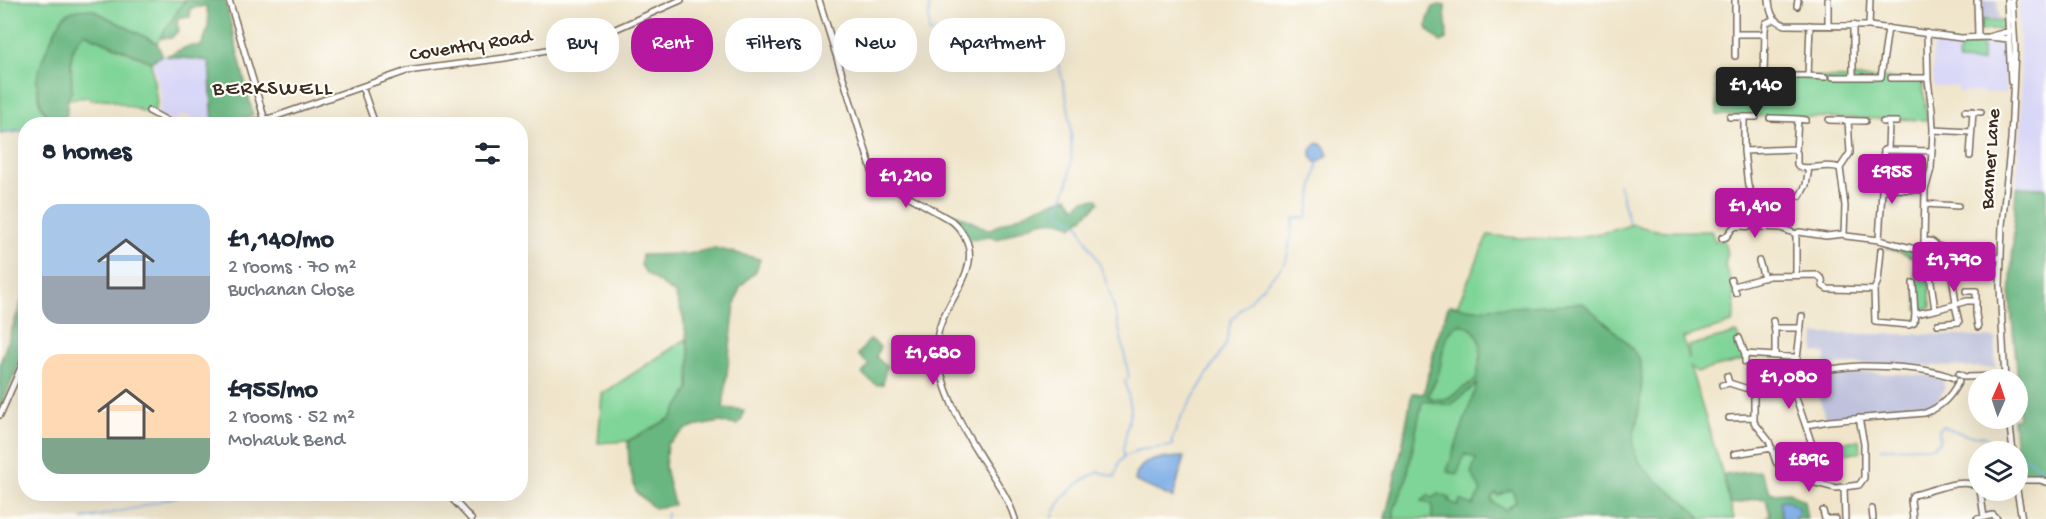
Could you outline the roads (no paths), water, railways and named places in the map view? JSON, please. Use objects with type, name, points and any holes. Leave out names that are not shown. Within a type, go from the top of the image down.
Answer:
[{"type":"street","points":[[229,0],[264,117]]},
{"type":"street","name":"Coventry Road","points":[[279,117],[407,71],[505,58],[572,45],[602,35],[681,0]]},
{"type":"street","points":[[819,0],[873,174],[952,221],[965,237],[969,256],[966,272],[960,290],[940,324],[937,338],[939,359],[944,380],[960,421],[1000,487],[1015,519]]},
{"type":"street","points":[[1735,0],[1735,56]]},
{"type":"street","points":[[1769,0],[1770,11],[1774,19],[1785,25],[1853,25],[1961,38],[2009,39]]},
{"type":"street","points":[[1828,0],[1828,25]]},
{"type":"street","points":[[1869,26],[1870,0]]},
{"type":"street","points":[[1977,0],[1978,37]]},
{"type":"street","name":"Banner Lane","points":[[2009,0],[2012,15],[2009,39],[2012,84]]},
{"type":"street","name":"Banner Lane","points":[[2004,369],[2000,308],[2001,258],[2011,140],[2015,51],[2009,0]]},
{"type":"street","points":[[1764,76],[1766,23],[1774,19]]},
{"type":"street","points":[[1808,76],[1810,25]]},
{"type":"street","points":[[1853,25],[1853,77]]},
{"type":"street","points":[[1833,77],[1881,77],[1888,28]]},
{"type":"street","points":[[1988,37],[2011,31]]},
{"type":"street","points":[[1927,33],[1933,130],[1930,169],[1925,190],[1925,228],[1935,310]]},
{"type":"street","points":[[1735,34],[1765,34]]},
{"type":"street","points":[[1731,75],[1783,76]]},
{"type":"street","points":[[1791,76],[1825,77]]},
{"type":"street","points":[[1891,78],[1928,78]]},
{"type":"street","points":[[362,87],[373,117]]},
{"type":"street","points":[[149,111],[160,117]]},
{"type":"street","points":[[1965,111],[1981,112]]},
{"type":"street","points":[[1970,156],[1972,111]]},
{"type":"street","points":[[1730,117],[1756,117]]},
{"type":"street","points":[[1744,117],[1744,151],[1748,186],[1756,200],[1754,227]]},
{"type":"street","points":[[1770,118],[1806,120]]},
{"type":"street","points":[[1798,119],[1796,150],[1798,166],[1809,168],[1829,165],[1840,168]]},
{"type":"street","points":[[1829,120],[1865,121]]},
{"type":"street","points":[[1844,234],[1845,206],[1840,168],[1850,153],[1848,121]]},
{"type":"street","points":[[1888,149],[1886,122],[1897,122]]},
{"type":"street","points":[[1933,130],[1971,132]]},
{"type":"street","points":[[1744,151],[1796,150]]},
{"type":"street","points":[[1890,189],[1884,150],[1932,151]]},
{"type":"street","points":[[1800,196],[1806,185],[1809,168]]},
{"type":"street","points":[[1879,240],[1881,194],[1884,190],[1925,190]]},
{"type":"street","points":[[1925,204],[1958,206]]},
{"type":"street","points":[[1722,238],[1726,237],[1735,226],[1781,228],[1796,234],[1799,232],[1826,236],[1844,234],[1848,237],[2001,258]]},
{"type":"street","points":[[1796,234],[1796,275]]},
{"type":"street","points":[[1879,255],[1878,281],[1874,290],[1877,323],[1911,324],[1914,321],[1911,293],[1913,283]]},
{"type":"street","points":[[1759,261],[1764,278]]},
{"type":"street","points":[[1736,293],[1732,283],[1796,275],[1819,276],[1823,286],[1828,289],[1874,290]]},
{"type":"street","points":[[1938,324],[1959,322],[1952,275]]},
{"type":"street","points":[[1966,291],[1976,291],[1978,327]]},
{"type":"street","points":[[1915,314],[1967,301],[1976,301]]},
{"type":"street","points":[[1802,316],[1797,359],[1799,364],[1806,367],[1820,369],[1859,366],[1929,370],[1959,378],[1968,378]]},
{"type":"street","points":[[1773,321],[1775,356]]},
{"type":"street","points":[[1775,328],[1801,328]]},
{"type":"street","points":[[1739,338],[1745,354],[1745,362]]},
{"type":"street","points":[[1745,354],[1797,359]]},
{"type":"street","points":[[0,415],[18,374]]},
{"type":"street","points":[[1806,425],[1925,413],[1936,409],[1953,392],[1959,378]]},
{"type":"street","points":[[1726,381],[1754,388],[1784,388],[1792,391],[1798,398],[1816,456],[1812,482]]},
{"type":"street","points":[[1754,388],[1752,417],[1756,426],[1770,441],[1776,462],[1781,468],[1831,488],[1858,485],[1864,478],[1864,444],[1859,418]]},
{"type":"street","points":[[1729,418],[1752,417]]},
{"type":"street","points":[[1734,454],[1772,448]]},
{"type":"street","points":[[2028,480],[2046,482]]},
{"type":"street","points":[[1913,519],[1911,500],[1913,495],[1935,488],[1968,484]]},
{"type":"street","points":[[1844,488],[1845,519]]},
{"type":"street","points":[[454,501],[471,519]]},
{"type":"street","points":[[1981,501],[1984,518]]},
{"type":"street","points":[[2019,501],[2022,519]]},
{"type":"street","points":[[1872,509],[1873,519]]},
{"type":"street","points":[[1823,511],[1825,519],[1836,519]]},
{"type":"street","points":[[1977,519],[1993,516],[1997,519]]},
{"type":"water","points":[[1318,143],[1324,146],[1328,155],[1317,163],[1311,153],[1312,148]]},
{"type":"water","points":[[1184,457],[1173,498],[1135,481],[1141,467],[1153,460]]},
{"type":"water","points":[[1786,500],[1797,507],[1800,512],[1794,519],[1782,519],[1780,501]]},
{"type":"waterway","points":[[929,0],[929,33],[968,35],[1019,46],[1052,46],[1065,92],[1070,124],[1071,156],[1068,184],[1058,212],[1080,226],[1101,268],[1121,336],[1129,378],[1125,381],[1131,408],[1123,449],[1124,457],[1119,462],[1115,477],[1099,472],[1084,480],[1064,497],[1052,519]]},
{"type":"waterway","points":[[0,132],[18,131]]},
{"type":"waterway","points":[[1125,457],[1138,450],[1172,446],[1180,419],[1226,344],[1231,320],[1286,262],[1294,218],[1307,218],[1318,162]]},
{"type":"waterway","points":[[1619,183],[1629,223]]},
{"type":"waterway","points":[[1880,448],[1932,447],[1940,442],[1939,429],[1942,426],[1966,435],[1983,436],[1990,441]]},
{"type":"waterway","points":[[2028,459],[2046,474]]},
{"type":"waterway","points":[[83,519],[161,501]]},
{"type":"waterway","points":[[666,519],[667,513]]},
{"type":"district","name":"BERKSWELL","points":[[273,90]]}]
